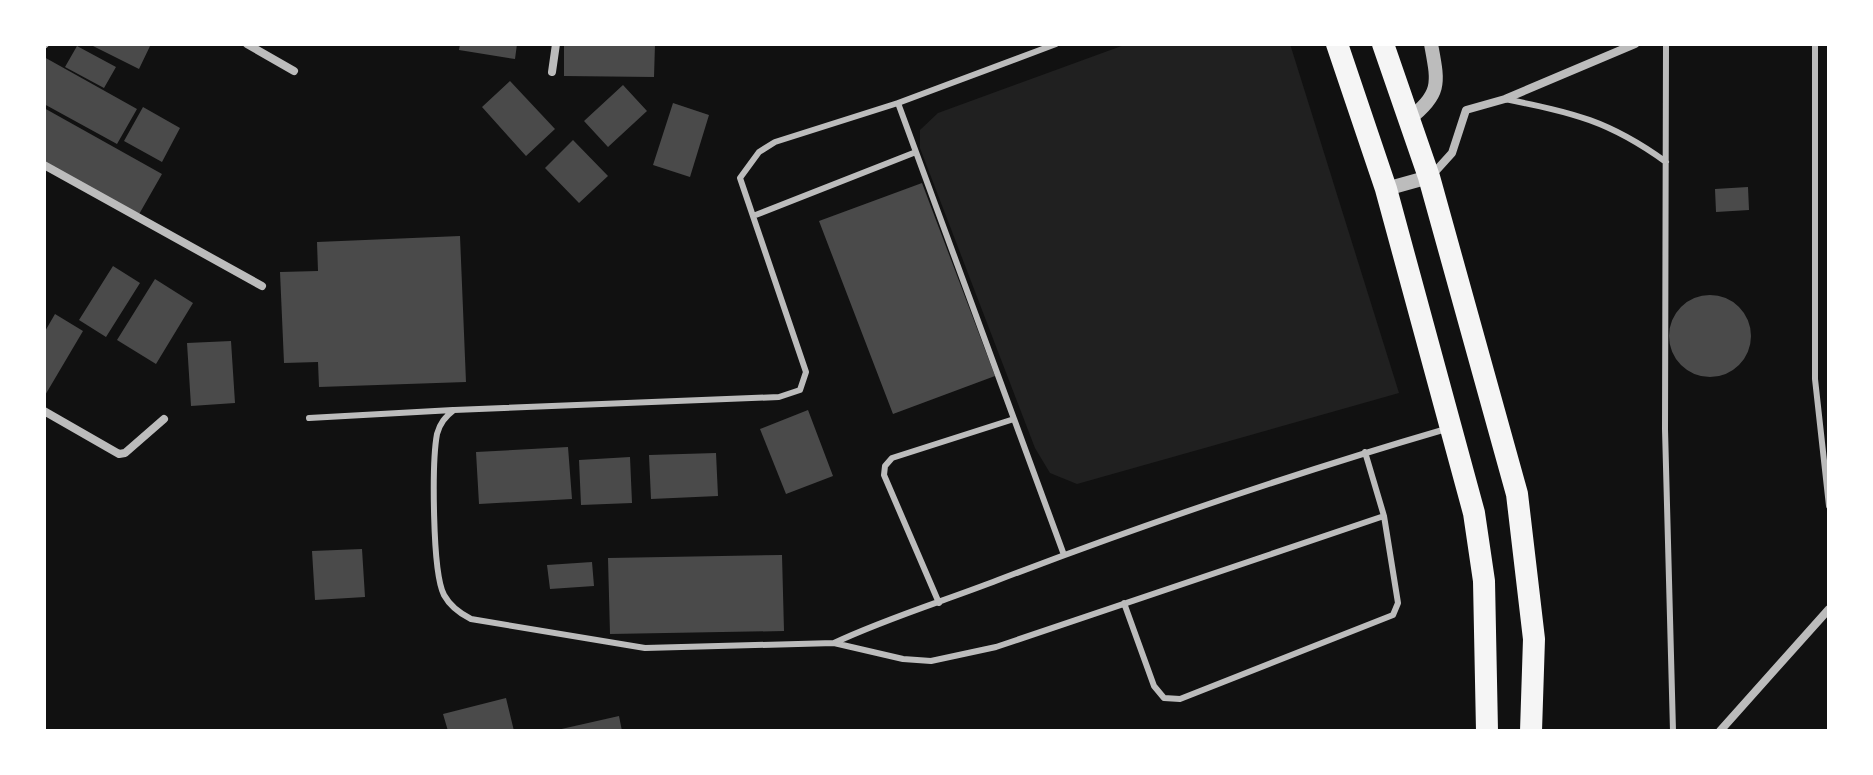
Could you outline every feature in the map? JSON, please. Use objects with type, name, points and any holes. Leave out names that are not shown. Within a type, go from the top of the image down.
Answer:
[{"type":"highway","points":[[1337,44],[1386,189],[1474,513],[1484,581],[1487,731]]},
{"type":"highway","points":[[1383,44],[1429,177],[1517,494],[1534,639],[1531,731]]},
{"type":"street","points":[[247,44],[294,71]]},
{"type":"street","points":[[552,72],[556,44]]},
{"type":"street","points":[[1409,119],[1433,98],[1438,80],[1431,44]]},
{"type":"street","points":[[1386,189],[1429,177],[1452,153],[1466,110],[1505,99],[1635,44]]},
{"type":"street","points":[[44,165],[262,286]]},
{"type":"street","points":[[44,411],[119,454],[125,453],[164,419]]},
{"type":"street","points":[[1720,731],[1829,609]]},
{"type":"lane","points":[[309,418],[779,397],[800,390],[806,372],[740,178],[759,152],[775,142],[898,103],[1056,44]]},
{"type":"lane","points":[[1666,44],[1665,429],[1673,731]]},
{"type":"lane","points":[[1815,44],[1815,379],[1829,506]]},
{"type":"lane","points":[[1505,99],[1599,121],[1628,134],[1666,162]]},
{"type":"lane","points":[[898,103],[1064,555]]},
{"type":"lane","points":[[753,216],[916,152]]},
{"type":"lane","points":[[454,410],[445,417],[437,434],[435,466],[438,566],[443,593],[457,612],[471,619],[645,648],[834,643],[903,659],[960,657],[1384,516]]},
{"type":"lane","points":[[939,603],[884,475],[885,466],[892,458],[1014,419]]},
{"type":"lane","points":[[834,643],[1064,555],[1365,452],[1451,428]]},
{"type":"lane","points":[[1124,603],[1154,686],[1164,698],[1180,699],[1393,615],[1398,603],[1384,516],[1365,452]]},
{"type":"shaded area","points":[[1127,44],[1290,44],[1399,393],[1077,484],[1050,473],[1035,448],[920,148],[920,130],[938,113]]},
{"type":"building","points":[[89,44],[151,44],[139,69]]},
{"type":"building","points":[[460,44],[517,44],[515,59],[459,50]]},
{"type":"building","points":[[564,44],[655,44],[654,77],[564,76]]},
{"type":"building","points":[[77,46],[116,67],[104,88],[65,67]]},
{"type":"building","points":[[44,57],[137,109],[117,144],[44,104]]},
{"type":"building","points":[[510,81],[555,129],[526,156],[482,107]]},
{"type":"building","points":[[623,85],[647,111],[608,147],[584,121]]},
{"type":"building","points":[[673,103],[709,115],[690,177],[653,165]]},
{"type":"building","points":[[143,107],[180,128],[162,162],[124,141]]},
{"type":"building","points":[[44,108],[162,174],[138,216],[44,163]]},
{"type":"building","points":[[573,140],[608,176],[579,203],[545,168]]},
{"type":"building","points":[[922,183],[995,376],[893,414],[819,221]]},
{"type":"building","points":[[1748,187],[1749,210],[1716,212],[1715,189]]},
{"type":"building","points":[[460,236],[466,382],[319,387],[318,362],[284,363],[280,272],[318,271],[317,242]]},
{"type":"building","points":[[113,266],[140,283],[106,337],[79,320]]},
{"type":"building","points":[[155,279],[193,303],[156,364],[117,340]]},
{"type":"building","points":[[1710,295],[1726,298],[1739,307],[1748,320],[1751,336],[1748,352],[1739,365],[1726,374],[1710,377],[1694,374],[1681,365],[1672,352],[1669,336],[1672,320],[1681,307],[1694,298]]},
{"type":"building","points":[[55,314],[83,331],[44,397],[44,333]]},
{"type":"building","points":[[231,341],[235,403],[191,406],[187,343]]},
{"type":"building","points":[[808,410],[833,476],[786,494],[760,429]]},
{"type":"building","points":[[568,447],[572,499],[479,504],[476,452]]},
{"type":"building","points":[[716,453],[718,496],[651,499],[649,455]]},
{"type":"building","points":[[630,457],[632,503],[581,505],[579,460]]},
{"type":"building","points":[[362,549],[365,597],[315,600],[312,551]]},
{"type":"building","points":[[782,555],[784,631],[610,634],[608,558]]},
{"type":"building","points":[[592,562],[594,586],[550,589],[547,565]]},
{"type":"building","points":[[506,698],[514,731],[448,731],[443,714]]},
{"type":"building","points":[[619,716],[622,731],[557,731],[557,730]]}]
